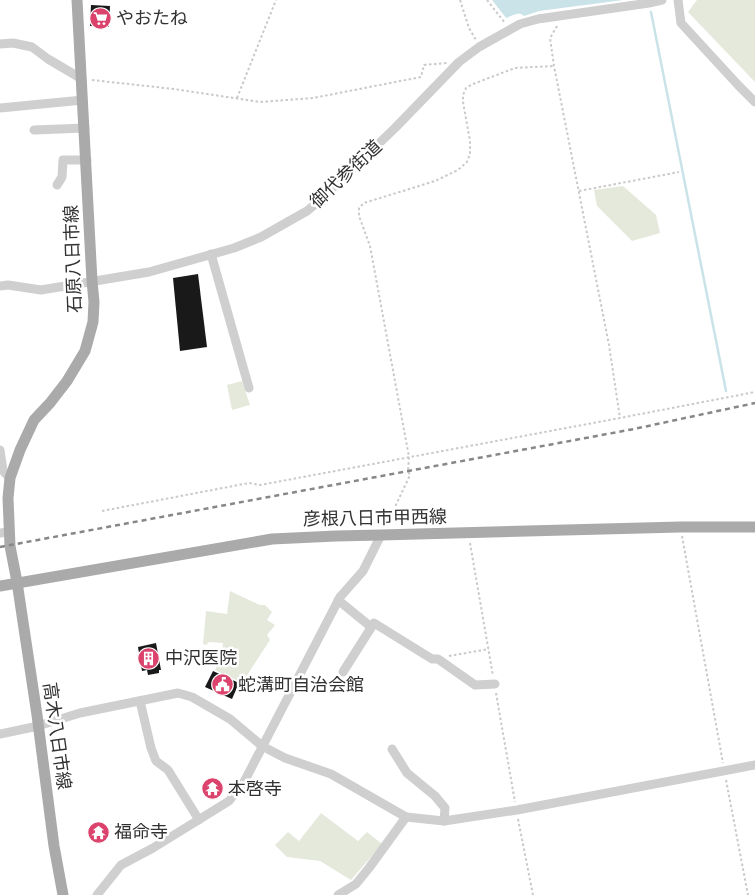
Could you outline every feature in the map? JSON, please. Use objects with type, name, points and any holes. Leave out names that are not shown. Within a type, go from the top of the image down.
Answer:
[{"type":"main road","name":"石原八日市線","points":[[17,582],[10,546],[4,532],[4,473],[20,450],[34,420],[67,381],[85,351],[93,322],[94,302],[77,0]]},
{"type":"main road","name":"彦根八日市甲西線","points":[[0,586],[272,539],[680,527],[755,527]]},
{"type":"main road","name":"高木八日市線","points":[[17,582],[54,846],[63,895]]},
{"type":"street","name":"御代参街道","points":[[0,286],[8,285],[41,290],[149,272],[234,248],[261,237],[307,211],[374,149],[459,62],[479,47],[509,29],[538,19],[662,0]]},
{"type":"street","points":[[678,0],[682,23],[755,102]]},
{"type":"street","points":[[0,44],[13,43],[32,47],[82,79]]},
{"type":"street","points":[[0,108],[83,100]]},
{"type":"street","points":[[34,130],[85,128]]},
{"type":"street","points":[[57,185],[62,177],[63,160],[86,160]]},
{"type":"street","points":[[211,254],[249,388]]},
{"type":"street","points":[[0,450],[4,473]]},
{"type":"street","points":[[97,895],[121,865],[229,802],[244,782],[338,600],[362,570],[381,535]]},
{"type":"street","points":[[338,600],[371,627]]},
{"type":"street","points":[[343,672],[374,623],[432,659],[438,659],[474,685],[494,684]]},
{"type":"street","points":[[0,734],[38,726],[80,712],[178,693],[192,697],[230,719],[262,746],[285,758],[331,774],[406,817],[444,821],[517,810],[755,765]]},
{"type":"street","points":[[140,701],[156,761],[168,770],[200,820]]},
{"type":"street","points":[[392,749],[407,773],[435,796],[445,808],[444,821]]},
{"type":"street","points":[[338,895],[356,884],[406,817]]},
{"type":"path","points":[[237,98],[276,0]]},
{"type":"path","points":[[460,0],[479,47]]},
{"type":"path","points":[[487,0],[509,29]]},
{"type":"path","points":[[563,15],[550,38],[609,345],[620,418]]},
{"type":"path","points":[[82,79],[174,89],[260,102],[313,98],[421,77],[424,65],[459,62]]},
{"type":"path","points":[[381,535],[410,474],[408,471],[409,457],[370,246],[359,216],[359,208],[364,203],[434,181],[458,170],[467,162],[470,154],[470,141],[463,102],[466,88],[515,68],[554,66]]},
{"type":"path","points":[[579,191],[679,172]]},
{"type":"path","points":[[102,511],[249,483],[260,485],[755,392]]},
{"type":"path","points":[[680,527],[748,895]]},
{"type":"path","points":[[469,533],[494,684],[533,895]]},
{"type":"path","points":[[438,659],[488,649]]},
{"type":"shaded area","points":[[697,0],[755,0],[755,82],[688,12]]},
{"type":"shaded area","points":[[623,186],[656,215],[660,233],[632,241],[597,206],[594,190]]},
{"type":"shaded area","points":[[242,381],[250,405],[232,410],[227,385]]},
{"type":"shaded area","points":[[230,591],[260,605],[265,605],[272,612],[267,620],[275,625],[267,635],[270,640],[242,683],[215,670],[222,654],[223,643],[209,642],[206,645],[203,644],[206,611],[227,614]]},
{"type":"shaded area","points":[[321,813],[358,841],[367,832],[382,844],[351,880],[320,861],[287,857],[275,845],[288,832],[299,841]]},
{"type":"water","points":[[492,0],[623,0],[539,11],[524,16],[518,14],[506,18]]},
{"type":"building","points":[[91,5],[110,6],[109,27],[90,26]]},
{"type":"building","points":[[198,274],[207,347],[180,351],[173,278]]},
{"type":"building","name":"中沢医院","points":[[156,643],[161,670],[159,670],[159,673],[148,675],[147,670],[142,671],[138,647]]},
{"type":"building","name":"蛇溝町自治会館","points":[[213,671],[239,683],[232,699],[205,687]]},
{"type":"waterway","points":[[651,12],[726,391]]},
{"type":"railway","points":[[0,547],[634,429],[755,403]]},
{"type":"place","name":"やおたね","points":[[100,18]]},
{"type":"place","name":"中沢医院","points":[[149,658]]},
{"type":"place","name":"蛇溝町自治会館","points":[[222,685]]},
{"type":"place","name":"本啓寺","points":[[212,789]]},
{"type":"place","name":"福命寺","points":[[98,832]]}]
